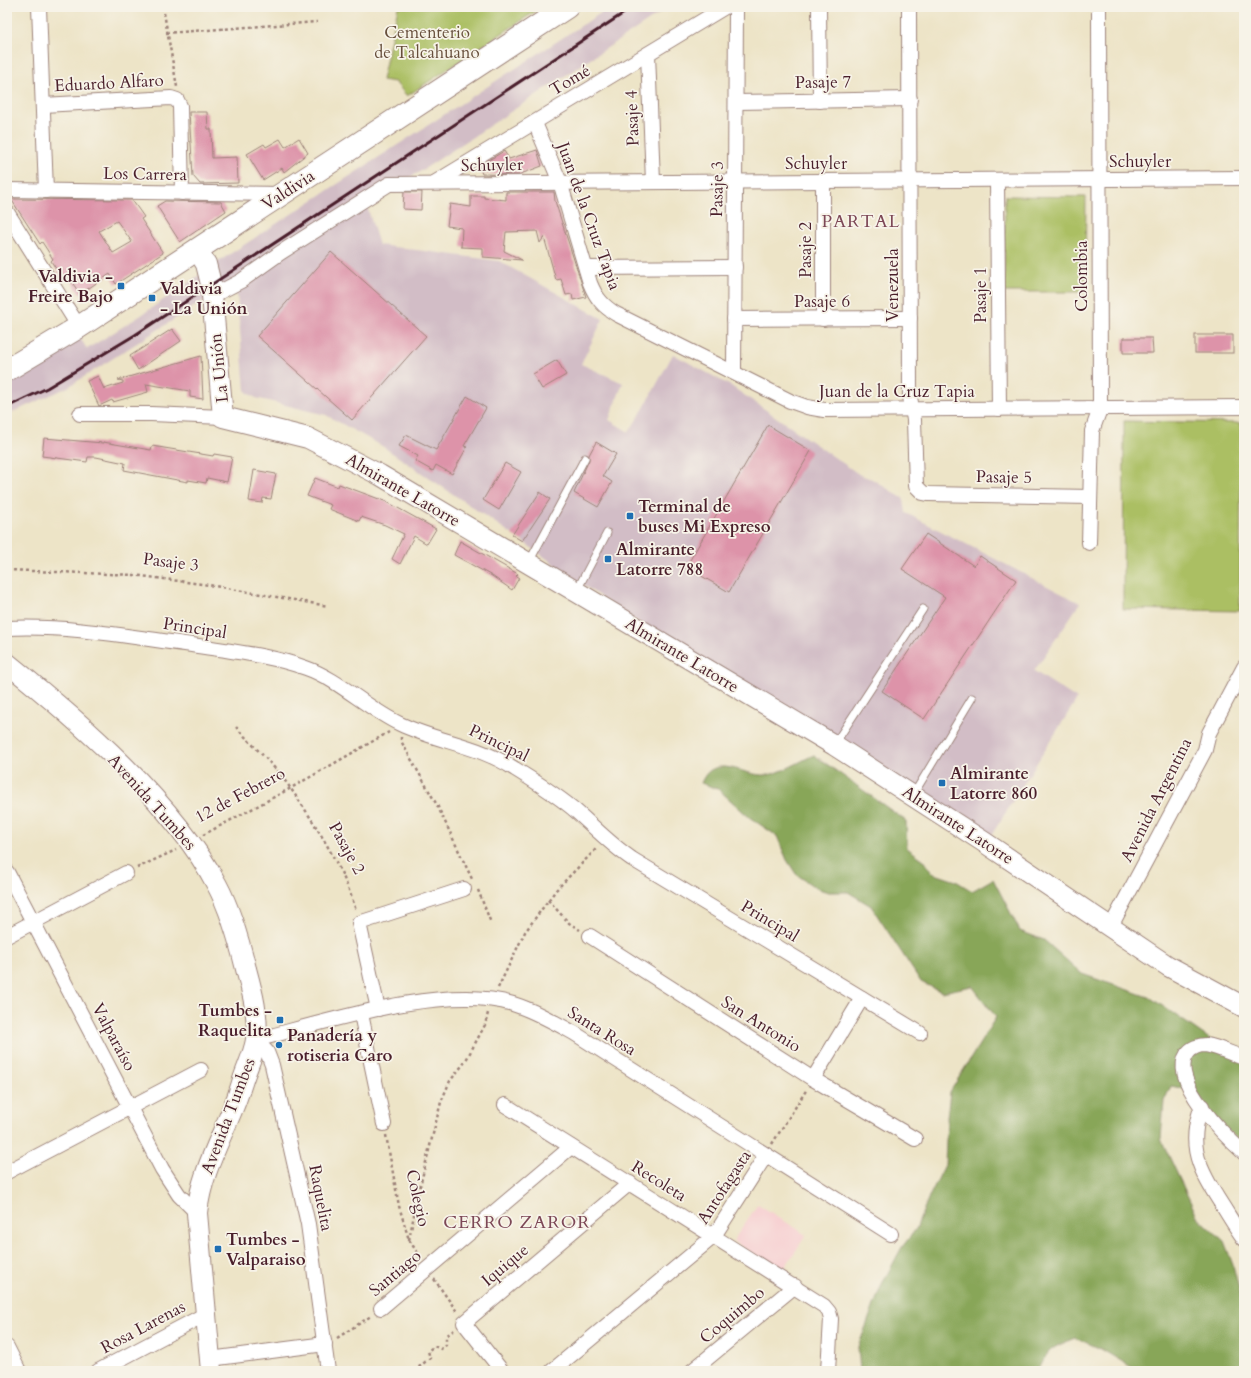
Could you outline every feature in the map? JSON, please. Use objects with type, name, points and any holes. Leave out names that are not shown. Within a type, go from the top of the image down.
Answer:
[{"type":"main road","name":"Valdivia","points":[[7,370],[79,327],[567,7]]},
{"type":"main road","name":"La Unión","points":[[198,249],[209,274],[223,417]]},
{"type":"main road","name":"Almirante Latorre","points":[[223,417],[291,432],[332,449],[380,475],[834,745],[913,795],[1110,928],[1188,978],[1244,1007]]},
{"type":"main road","name":"Avenida Tumbes","points":[[7,663],[102,746],[156,801],[190,843],[218,887],[235,930],[253,997],[256,1040],[233,1108],[207,1167],[199,1196],[197,1213],[210,1365]]},
{"type":"street","points":[[40,7],[46,191]]},
{"type":"street","name":"Tomé","points":[[434,183],[725,7]]},
{"type":"street","name":"Pasaje 3","points":[[734,372],[736,7]]},
{"type":"street","points":[[819,7],[820,101]]},
{"type":"street","name":"Venezuela","points":[[909,7],[910,397],[914,420],[916,481],[919,490]]},
{"type":"street","name":"Colombia","points":[[1089,543],[1092,431],[1100,409],[1099,7]]},
{"type":"street","name":"Pasaje 4","points":[[648,54],[652,182]]},
{"type":"street","name":"Eduardo Alfaro","points":[[43,105],[171,98],[177,100]]},
{"type":"street","name":"Pasaje 7","points":[[736,102],[910,99]]},
{"type":"street","points":[[177,100],[180,106],[182,193]]},
{"type":"street","name":"Juan de la Cruz Tapia","points":[[535,122],[560,182],[593,291],[603,306],[616,314],[790,401],[807,407],[824,410],[1244,407]]},
{"type":"street","name":"Schuyler","points":[[212,296],[241,281],[280,253],[389,184],[1244,178]]},
{"type":"street","name":"Pasaje 1","points":[[997,180],[999,409]]},
{"type":"street","name":"Pasaje 2","points":[[823,181],[823,318]]},
{"type":"street","name":"Los Carrera","points":[[7,190],[282,194]]},
{"type":"street","points":[[7,212],[79,327]]},
{"type":"street","points":[[586,268],[735,267]]},
{"type":"street","name":"Pasaje 6","points":[[734,319],[910,318]]},
{"type":"street","name":"Almirante Latorre","points":[[80,414],[151,414],[223,417]]},
{"type":"street","name":"Pasaje 5","points":[[919,490],[928,494],[1090,497]]},
{"type":"street","name":"Principal","points":[[7,628],[59,630],[115,635],[219,649],[286,662],[316,672],[374,710],[402,725],[465,745],[514,767],[576,811],[605,839],[632,859],[920,1033]]},
{"type":"street","name":"Avenida Argentina","points":[[1110,928],[1205,750],[1209,733],[1239,688],[1244,667]]},
{"type":"street","name":"Valparaíso","points":[[7,872],[170,1182],[179,1195],[197,1213]]},
{"type":"street","points":[[7,936],[126,873]]},
{"type":"street","points":[[378,1009],[360,923],[464,889]]},
{"type":"street","name":"San Antonio","points":[[590,936],[814,1079],[914,1139]]},
{"type":"street","name":"Santa Rosa","points":[[256,1040],[378,1009],[450,998],[492,1000],[512,1004],[532,1012],[574,1033],[891,1234]]},
{"type":"street","points":[[814,1079],[862,998]]},
{"type":"street","points":[[361,1014],[384,1124]]},
{"type":"street","name":"Raquelita","points":[[256,1040],[267,1052],[272,1065],[300,1184],[308,1224],[328,1371]]},
{"type":"street","points":[[1244,1058],[1206,1045],[1197,1047],[1187,1054],[1184,1060],[1184,1072],[1192,1091],[1225,1135],[1244,1153]]},
{"type":"street","points":[[7,1172],[201,1070]]},
{"type":"street","name":"Recoleta","points":[[505,1105],[795,1286],[824,1306],[830,1316],[828,1371]]},
{"type":"street","points":[[1202,1106],[1195,1136],[1194,1147],[1197,1158],[1206,1179],[1244,1239]]},
{"type":"street","name":"Santiago","points":[[381,1308],[571,1147]]},
{"type":"street","name":"Antofagasta","points":[[552,1371],[714,1236],[766,1155]]},
{"type":"street","name":"Iquique","points":[[464,1323],[630,1183]]},
{"type":"street","name":"Coquimbo","points":[[692,1371],[795,1286]]},
{"type":"street","name":"Rosa Larenas","points":[[98,1371],[206,1314]]},
{"type":"street","points":[[464,1323],[502,1371]]},
{"type":"street","points":[[210,1365],[325,1344]]},
{"type":"street","points":[[7,1347],[19,1371]]},
{"type":"lane","points":[[528,563],[585,458]]},
{"type":"lane","points":[[576,592],[607,533]]},
{"type":"lane","points":[[834,745],[924,609]]},
{"type":"lane","points":[[913,795],[972,698]]},
{"type":"path","points":[[164,7],[166,33],[174,69],[177,100]]},
{"type":"path","points":[[166,33],[317,22]]},
{"type":"path","name":"Pasaje 3","points":[[7,570],[134,576],[209,585],[328,606]]},
{"type":"path","points":[[402,725],[401,741],[459,849],[491,923]]},
{"type":"path","name":"12 de Febrero","points":[[126,873],[190,843],[402,725]]},
{"type":"path","name":"Pasaje 2","points":[[236,727],[291,788],[334,858],[348,887],[360,923]]},
{"type":"path","points":[[409,1240],[420,1185],[441,1102],[450,1081],[465,1062],[485,1025],[492,1000],[525,932],[556,890],[605,839]]},
{"type":"path","points":[[548,900],[569,923],[590,936]]},
{"type":"path","name":"Antofagasta","points":[[766,1155],[814,1079]]},
{"type":"path","name":"Colegio","points":[[384,1124],[399,1206],[409,1240],[464,1323]]},
{"type":"path","name":"Santiago","points":[[325,1344],[358,1326],[381,1308]]},
{"type":"path","points":[[414,1371],[430,1358],[428,1351],[434,1346],[441,1349],[446,1345],[446,1336],[464,1323]]},
{"type":"shaded area","points":[[610,7],[669,7],[418,173],[388,187],[366,203],[379,245],[499,261],[603,319],[581,364],[623,383],[609,420],[629,432],[644,408],[673,354],[731,386],[860,475],[872,479],[904,499],[906,513],[1080,603],[1034,671],[1077,699],[987,842],[616,608],[522,541],[382,446],[326,415],[256,398],[249,394],[245,390],[237,294],[206,299],[68,387],[7,415],[7,381],[80,338],[87,349],[140,316],[227,256]]},
{"type":"shaded area","points":[[758,1204],[806,1235],[782,1272],[733,1241]]},
{"type":"green space","name":"Cementerio de Talcahuano","points":[[398,7],[542,7],[407,96],[395,82],[382,80]]},
{"type":"green space","points":[[1005,196],[1086,197],[1085,292],[1004,292]]},
{"type":"green space","points":[[1124,421],[1241,423],[1240,611],[1123,609]]},
{"type":"green space","points":[[814,755],[906,821],[907,848],[924,860],[932,873],[956,881],[972,891],[993,879],[1020,931],[1044,940],[1082,974],[1151,998],[1244,1063],[1244,1144],[1221,1126],[1195,1091],[1171,1086],[1164,1101],[1161,1139],[1197,1216],[1224,1241],[1233,1265],[1244,1309],[1244,1371],[1138,1371],[1101,1349],[1076,1338],[1061,1344],[1048,1353],[1037,1371],[860,1371],[858,1347],[882,1284],[902,1247],[916,1229],[928,1199],[945,1165],[947,1118],[950,1092],[996,1017],[972,986],[942,992],[921,982],[871,906],[848,892],[828,892],[816,888],[796,874],[787,860],[777,836],[749,817],[718,789],[701,783],[707,774],[714,769],[721,767],[757,775],[766,775],[784,770]]},
{"type":"building","points":[[189,112],[207,112],[208,129],[211,129],[212,158],[237,157],[238,183],[200,184],[193,176]]},
{"type":"building","points":[[299,138],[308,153],[284,172],[282,168],[263,180],[247,154],[264,144],[266,147],[280,139],[285,147]]},
{"type":"building","points":[[537,150],[542,166],[518,175],[482,174],[479,166],[504,151],[509,159]]},
{"type":"building","points":[[404,192],[422,192],[421,210],[403,209]]},
{"type":"building","points":[[506,192],[554,192],[555,201],[586,297],[573,300],[572,294],[566,295],[561,279],[556,280],[544,237],[540,243],[537,231],[506,232],[504,251],[522,260],[483,257],[483,248],[461,247],[462,228],[447,226],[450,204],[471,207],[471,196],[484,196],[484,198],[506,200]]},
{"type":"building","points":[[11,199],[132,200],[144,217],[141,219],[163,253],[116,284],[110,274],[80,294],[67,275],[62,278],[51,261],[53,259],[42,242],[40,244]],"holes":[[[117,221],[132,242],[113,253],[99,231]]]},
{"type":"building","points":[[165,201],[221,202],[226,211],[180,242],[157,206]]},
{"type":"building","points":[[331,252],[426,336],[352,420],[257,336]]},
{"type":"building","points":[[172,329],[181,341],[138,370],[130,356]]},
{"type":"building","points":[[1195,335],[1233,335],[1233,353],[1195,353]]},
{"type":"building","points":[[1123,338],[1152,338],[1153,353],[1123,353]]},
{"type":"building","points":[[201,356],[203,399],[190,397],[190,391],[146,384],[148,392],[113,402],[112,400],[99,406],[87,381],[98,376],[104,389],[123,383],[123,381],[118,380]]},
{"type":"building","points":[[557,360],[566,375],[542,389],[533,374]]},
{"type":"building","points":[[467,396],[486,408],[464,446],[467,447],[452,474],[436,465],[433,471],[415,461],[418,456],[399,446],[406,435],[436,450]]},
{"type":"building","points":[[768,425],[811,451],[729,592],[686,567]]},
{"type":"building","points":[[44,438],[103,442],[151,450],[152,446],[213,456],[214,454],[232,457],[227,482],[207,478],[206,483],[188,480],[188,482],[124,470],[125,463],[96,457],[88,457],[87,462],[42,456]]},
{"type":"building","points":[[596,442],[616,454],[603,476],[612,482],[598,507],[574,493],[589,460],[589,455]]},
{"type":"building","points":[[505,463],[521,472],[499,510],[483,500]]},
{"type":"building","points":[[254,470],[276,474],[271,499],[263,498],[262,503],[249,501]]},
{"type":"building","points":[[315,478],[338,487],[339,484],[387,502],[436,529],[427,544],[414,536],[400,564],[392,559],[404,534],[385,525],[361,517],[359,521],[329,509],[331,505],[307,496]]},
{"type":"building","points":[[540,492],[550,499],[522,541],[512,535]]},
{"type":"building","points":[[926,534],[974,566],[980,556],[1016,580],[924,719],[882,691],[945,597],[902,569]]},
{"type":"building","points":[[460,541],[518,574],[516,576],[519,578],[512,590],[492,576],[454,555]]},
{"type":"railway","points":[[7,407],[47,388],[135,335],[633,7]]},
{"type":"place","name":"Valdivia - Freire Bajo","points":[[121,286]]},
{"type":"place","name":"Valdivia - La Unión","points":[[152,298]]},
{"type":"place","name":"Terminal de buses Mi Expreso","points":[[630,516]]},
{"type":"place","name":"Almirante Latorre 788","points":[[608,559]]},
{"type":"place","name":"Almirante Latorre 860","points":[[942,783]]},
{"type":"place","name":"Tumbes - Raquelita","points":[[280,1020]]},
{"type":"place","name":"Panadería y rotiseria Caro","points":[[279,1045]]},
{"type":"place","name":"Tumbes - Valparaiso","points":[[218,1249]]},
{"type":"district","name":"PARTAL","points":[[861,221]]},
{"type":"district","name":"CERRO ZAROR","points":[[517,1222]]}]
